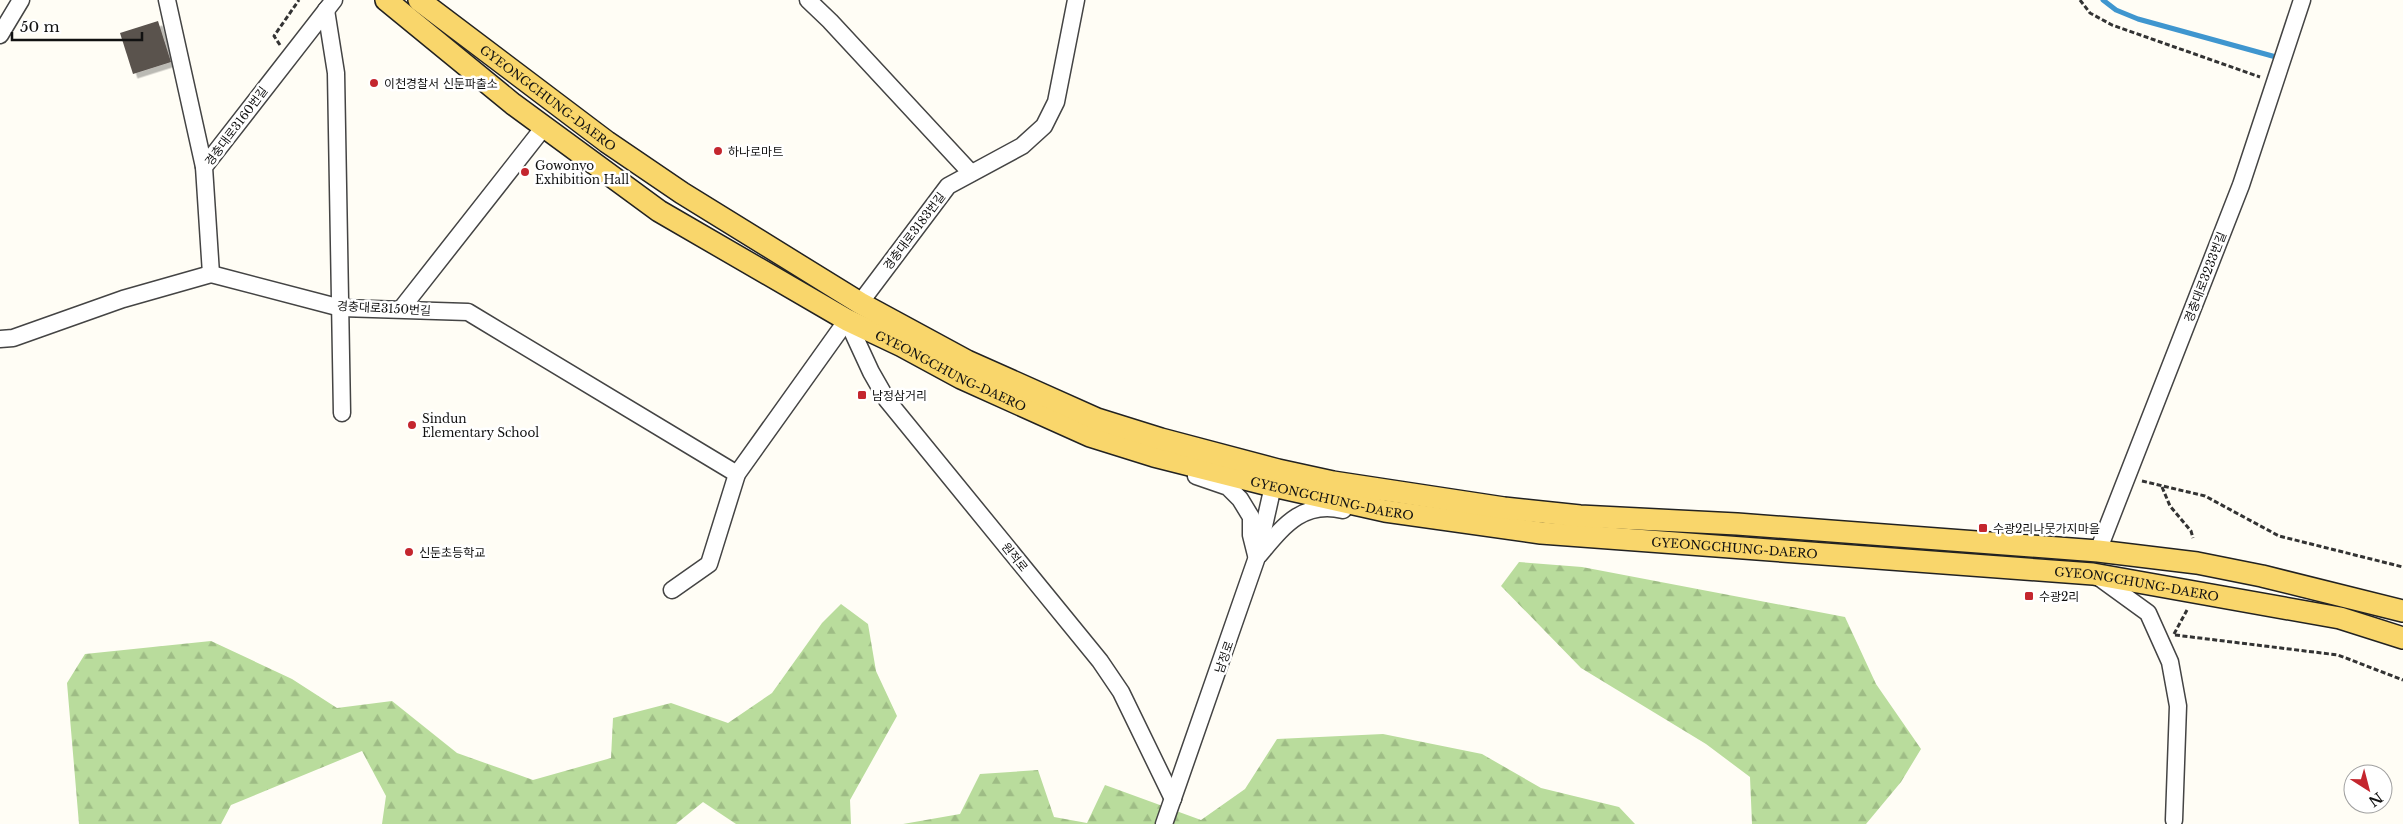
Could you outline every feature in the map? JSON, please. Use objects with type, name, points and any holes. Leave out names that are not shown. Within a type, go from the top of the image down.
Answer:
[{"type":"main road","name":"GYEONGCHUNG-DAERO","points":[[386,0],[544,127],[659,211],[848,320],[902,346],[961,378],[1090,436],[1165,459],[1276,478],[1333,482],[1412,495],[1580,516],[1747,525],[2098,551],[2206,564],[2403,611]]},
{"type":"main road","name":"GYEONGCHUNG-DAERO","points":[[419,0],[606,142],[682,193],[860,303],[967,361],[1097,418],[1276,478],[1385,510],[1550,534],[2093,574],[2340,618],[2403,638]]},
{"type":"main road","points":[[848,320],[860,303]]},
{"type":"main road","points":[[2093,574],[2098,551]]},
{"type":"street","points":[[0,35],[21,0]]},
{"type":"street","points":[[167,0],[204,167]]},
{"type":"street","points":[[808,0],[830,21],[971,173]]},
{"type":"street","name":"경충대로3183번길","points":[[860,303],[948,186],[1022,146],[1044,126],[1056,102],[1076,0]]},
{"type":"street","name":"경충대로3233번길","points":[[2098,551],[2241,184],[2302,0]]},
{"type":"street","points":[[330,5],[336,73],[342,413]]},
{"type":"street","name":"경충대로3160번길","points":[[211,274],[204,167],[330,5]]},
{"type":"street","points":[[401,309],[544,127]]},
{"type":"street","points":[[0,339],[13,338],[123,299],[211,274]]},
{"type":"street","name":"경충대로3150번길","points":[[211,274],[341,308],[468,312],[737,474]]},
{"type":"street","points":[[672,590],[709,564],[737,474],[848,320]]},
{"type":"street","name":"원적로","points":[[848,320],[871,372],[887,400],[1111,677],[1141,729],[1173,799]]},
{"type":"street","points":[[1165,459],[1171,468],[1228,487],[1240,499],[1251,517],[1251,535],[1257,557]]},
{"type":"street","name":"남정로","points":[[1164,824],[1257,557],[1276,478]]},
{"type":"street","points":[[1257,557],[1278,532],[1302,512],[1317,508],[1337,508],[1370,517],[1385,510]]},
{"type":"street","points":[[2093,574],[2148,613],[2167,636],[2178,706],[2174,820]]},
{"type":"path","points":[[289,57],[274,36],[299,0]]},
{"type":"path","points":[[2080,0],[2090,13],[2112,25],[2275,82]]},
{"type":"path","points":[[2126,478],[2205,496],[2279,536],[2403,567]]},
{"type":"path","points":[[2162,486],[2170,506],[2190,531],[2193,538]]},
{"type":"path","points":[[2186,610],[2167,636],[2338,655],[2403,680]]},
{"type":"green space","points":[[1519,562],[1582,567],[1845,617],[1876,684],[1921,749],[1901,782],[1866,824],[1752,824],[1750,777],[1706,744],[1581,668],[1501,586]]},
{"type":"green space","points":[[841,604],[868,624],[876,671],[897,716],[850,800],[851,824],[736,824],[703,802],[676,824],[382,824],[386,796],[362,751],[231,805],[221,824],[79,824],[67,683],[85,654],[211,641],[292,679],[337,708],[392,701],[457,753],[533,780],[611,758],[613,718],[671,703],[728,723],[772,693],[822,623]]},
{"type":"green space","points":[[1383,734],[1482,754],[1541,788],[1619,807],[1635,824],[903,824],[960,814],[980,774],[1038,770],[1054,817],[1087,823],[1105,785],[1201,820],[1245,789],[1277,739]]},
{"type":"building","points":[[158,21],[171,62],[133,74],[120,33]]},
{"type":"waterway","points":[[2103,0],[2116,10],[2138,19],[2276,57]]},
{"type":"place","name":"이천경찰서 신둔파출소","points":[[374,83]]},
{"type":"place","name":"하나로마트","points":[[718,151]]},
{"type":"place","name":"Gowonyo Exhibition Hall","points":[[525,172]]},
{"type":"place","name":"남정삼거리","points":[[862,395]]},
{"type":"place","name":"Sindun Elementary School","points":[[412,425]]},
{"type":"place","name":"수광2리나뭇가지마을","points":[[1983,528]]},
{"type":"place","name":"신둔초등학교","points":[[409,552]]},
{"type":"place","name":"수광2리","points":[[2029,596]]}]
